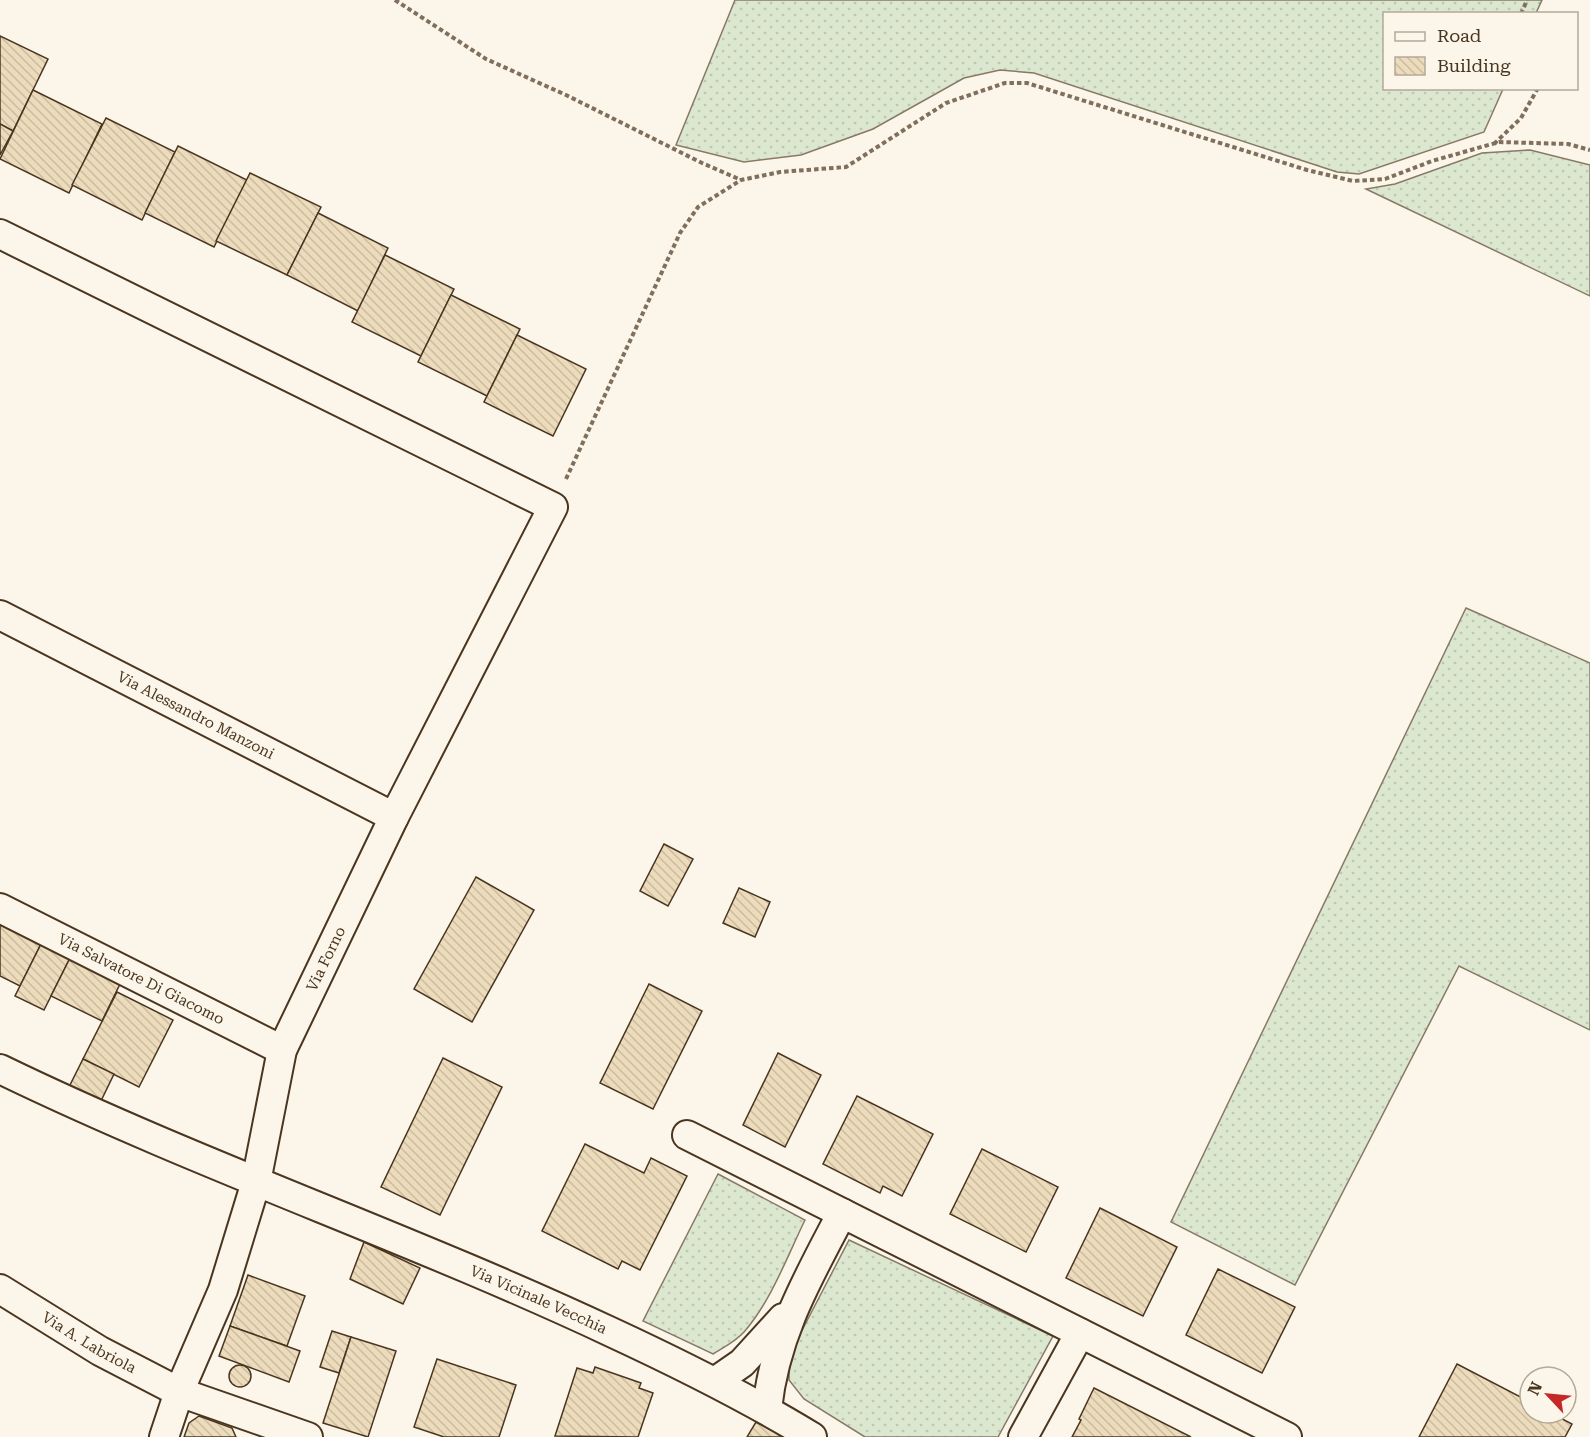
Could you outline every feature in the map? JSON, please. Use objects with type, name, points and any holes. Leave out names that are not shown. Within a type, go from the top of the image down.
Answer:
[{"type":"street","points":[[0,234],[554,507]]},
{"type":"street","name":"Via Forno","points":[[164,1437],[179,1392],[224,1290],[256,1182],[282,1050],[394,817],[554,507]]},
{"type":"street","name":"Via Alessandro Manzoni","points":[[0,615],[394,817]]},
{"type":"street","name":"Via Salvatore Di Giacomo","points":[[0,908],[282,1050]]},
{"type":"street","name":"Via Vicinale Vecchia","points":[[0,1069],[138,1133],[532,1295],[716,1381],[812,1437]]},
{"type":"street","points":[[687,1135],[1287,1437]]},
{"type":"street","points":[[767,1409],[777,1352],[794,1305],[842,1213]]},
{"type":"street","name":"Via A. Labriola","points":[[0,1288],[100,1351],[179,1392],[308,1437]]},
{"type":"street","points":[[716,1381],[742,1363],[794,1305]]},
{"type":"street","points":[[1025,1431],[1080,1333]]},
{"type":"path","points":[[395,0],[486,59],[741,180]]},
{"type":"path","points":[[554,507],[680,233],[698,207],[741,180],[780,172],[846,167],[946,104],[1005,83],[1027,83],[1306,170],[1353,181],[1385,179],[1432,161],[1494,144],[1568,144],[1590,150]]},
{"type":"path","points":[[1494,144],[1521,118],[1537,90]]},
{"type":"green space","points":[[735,0],[1542,0],[1536,12],[1383,12],[1383,90],[1503,90],[1484,132],[1359,174],[1337,172],[1034,73],[1000,70],[964,78],[873,129],[801,155],[744,162],[676,145]]},
{"type":"green space","points":[[1530,150],[1590,165],[1590,296],[1366,189],[1395,184],[1482,153]]},
{"type":"green space","points":[[1466,608],[1590,663],[1590,1030],[1459,966],[1295,1285],[1171,1222]]},
{"type":"green space","points":[[718,1174],[805,1220],[778,1278],[754,1320],[737,1339],[713,1354],[643,1321]]},
{"type":"green space","points":[[849,1240],[1053,1336],[998,1437],[865,1437],[804,1399],[789,1380],[789,1360],[797,1340]]},
{"type":"building","points":[[0,36],[48,59],[13,131],[0,124]]},
{"type":"building","points":[[33,90],[102,124],[69,193],[0,159]]},
{"type":"building","points":[[106,118],[175,152],[142,220],[72,185]]},
{"type":"building","points":[[0,124],[13,131],[0,155]]},
{"type":"building","points":[[178,146],[247,180],[214,247],[145,213]]},
{"type":"building","points":[[250,173],[321,207],[287,275],[216,241]]},
{"type":"building","points":[[318,213],[388,248],[358,311],[287,275]]},
{"type":"building","points":[[385,255],[454,289],[421,356],[352,322]]},
{"type":"building","points":[[451,295],[520,329],[487,396],[418,362]]},
{"type":"building","points":[[517,335],[586,369],[553,436],[484,402]]},
{"type":"building","points":[[664,844],[693,859],[668,906],[640,891]]},
{"type":"building","points":[[476,877],[534,910],[472,1022],[414,989]]},
{"type":"building","points":[[739,888],[770,902],[755,937],[723,923]]},
{"type":"building","points":[[0,923],[41,944],[20,986],[0,976]]},
{"type":"building","points":[[41,944],[70,958],[44,1010],[15,996]]},
{"type":"building","points":[[70,958],[120,984],[102,1021],[51,996]]},
{"type":"building","points":[[649,984],[702,1011],[653,1109],[600,1083]]},
{"type":"building","points":[[117,992],[173,1020],[139,1087],[83,1059]]},
{"type":"building","points":[[778,1053],[821,1075],[785,1147],[743,1125]]},
{"type":"building","points":[[443,1058],[502,1087],[440,1215],[381,1187]]},
{"type":"building","points":[[83,1059],[114,1074],[98,1107],[67,1091]]},
{"type":"building","points":[[857,1096],[933,1134],[902,1196],[883,1186],[880,1193],[823,1164]]},
{"type":"building","points":[[585,1144],[644,1173],[651,1158],[687,1176],[640,1270],[622,1261],[618,1269],[542,1231]]},
{"type":"building","points":[[982,1149],[1058,1187],[1026,1252],[950,1214]]},
{"type":"building","points":[[1100,1208],[1177,1247],[1143,1316],[1066,1278]]},
{"type":"building","points":[[364,1242],[420,1268],[403,1304],[350,1279]]},
{"type":"building","points":[[1218,1269],[1295,1307],[1262,1373],[1186,1335]]},
{"type":"building","points":[[248,1275],[305,1296],[287,1346],[230,1326]]},
{"type":"building","points":[[230,1326],[300,1351],[289,1382],[219,1356]]},
{"type":"building","points":[[332,1331],[351,1337],[339,1373],[320,1367]]},
{"type":"building","points":[[351,1337],[396,1351],[368,1437],[323,1423]]},
{"type":"building","points":[[437,1359],[516,1385],[499,1437],[444,1437],[414,1427]]},
{"type":"building","points":[[1457,1364],[1518,1396],[1518,1425],[1571,1425],[1565,1437],[1419,1437]]},
{"type":"building","points":[[240,1365],[248,1368],[251,1376],[248,1384],[240,1387],[232,1384],[229,1376],[232,1368]]},
{"type":"building","points":[[595,1367],[641,1383],[639,1388],[653,1393],[638,1437],[555,1436],[577,1368],[593,1373]]},
{"type":"building","points":[[1094,1388],[1191,1437],[1072,1437]]},
{"type":"building","points":[[199,1416],[232,1428],[236,1437],[184,1437],[189,1423]]},
{"type":"building","points":[[756,1422],[785,1437],[747,1437]]}]
